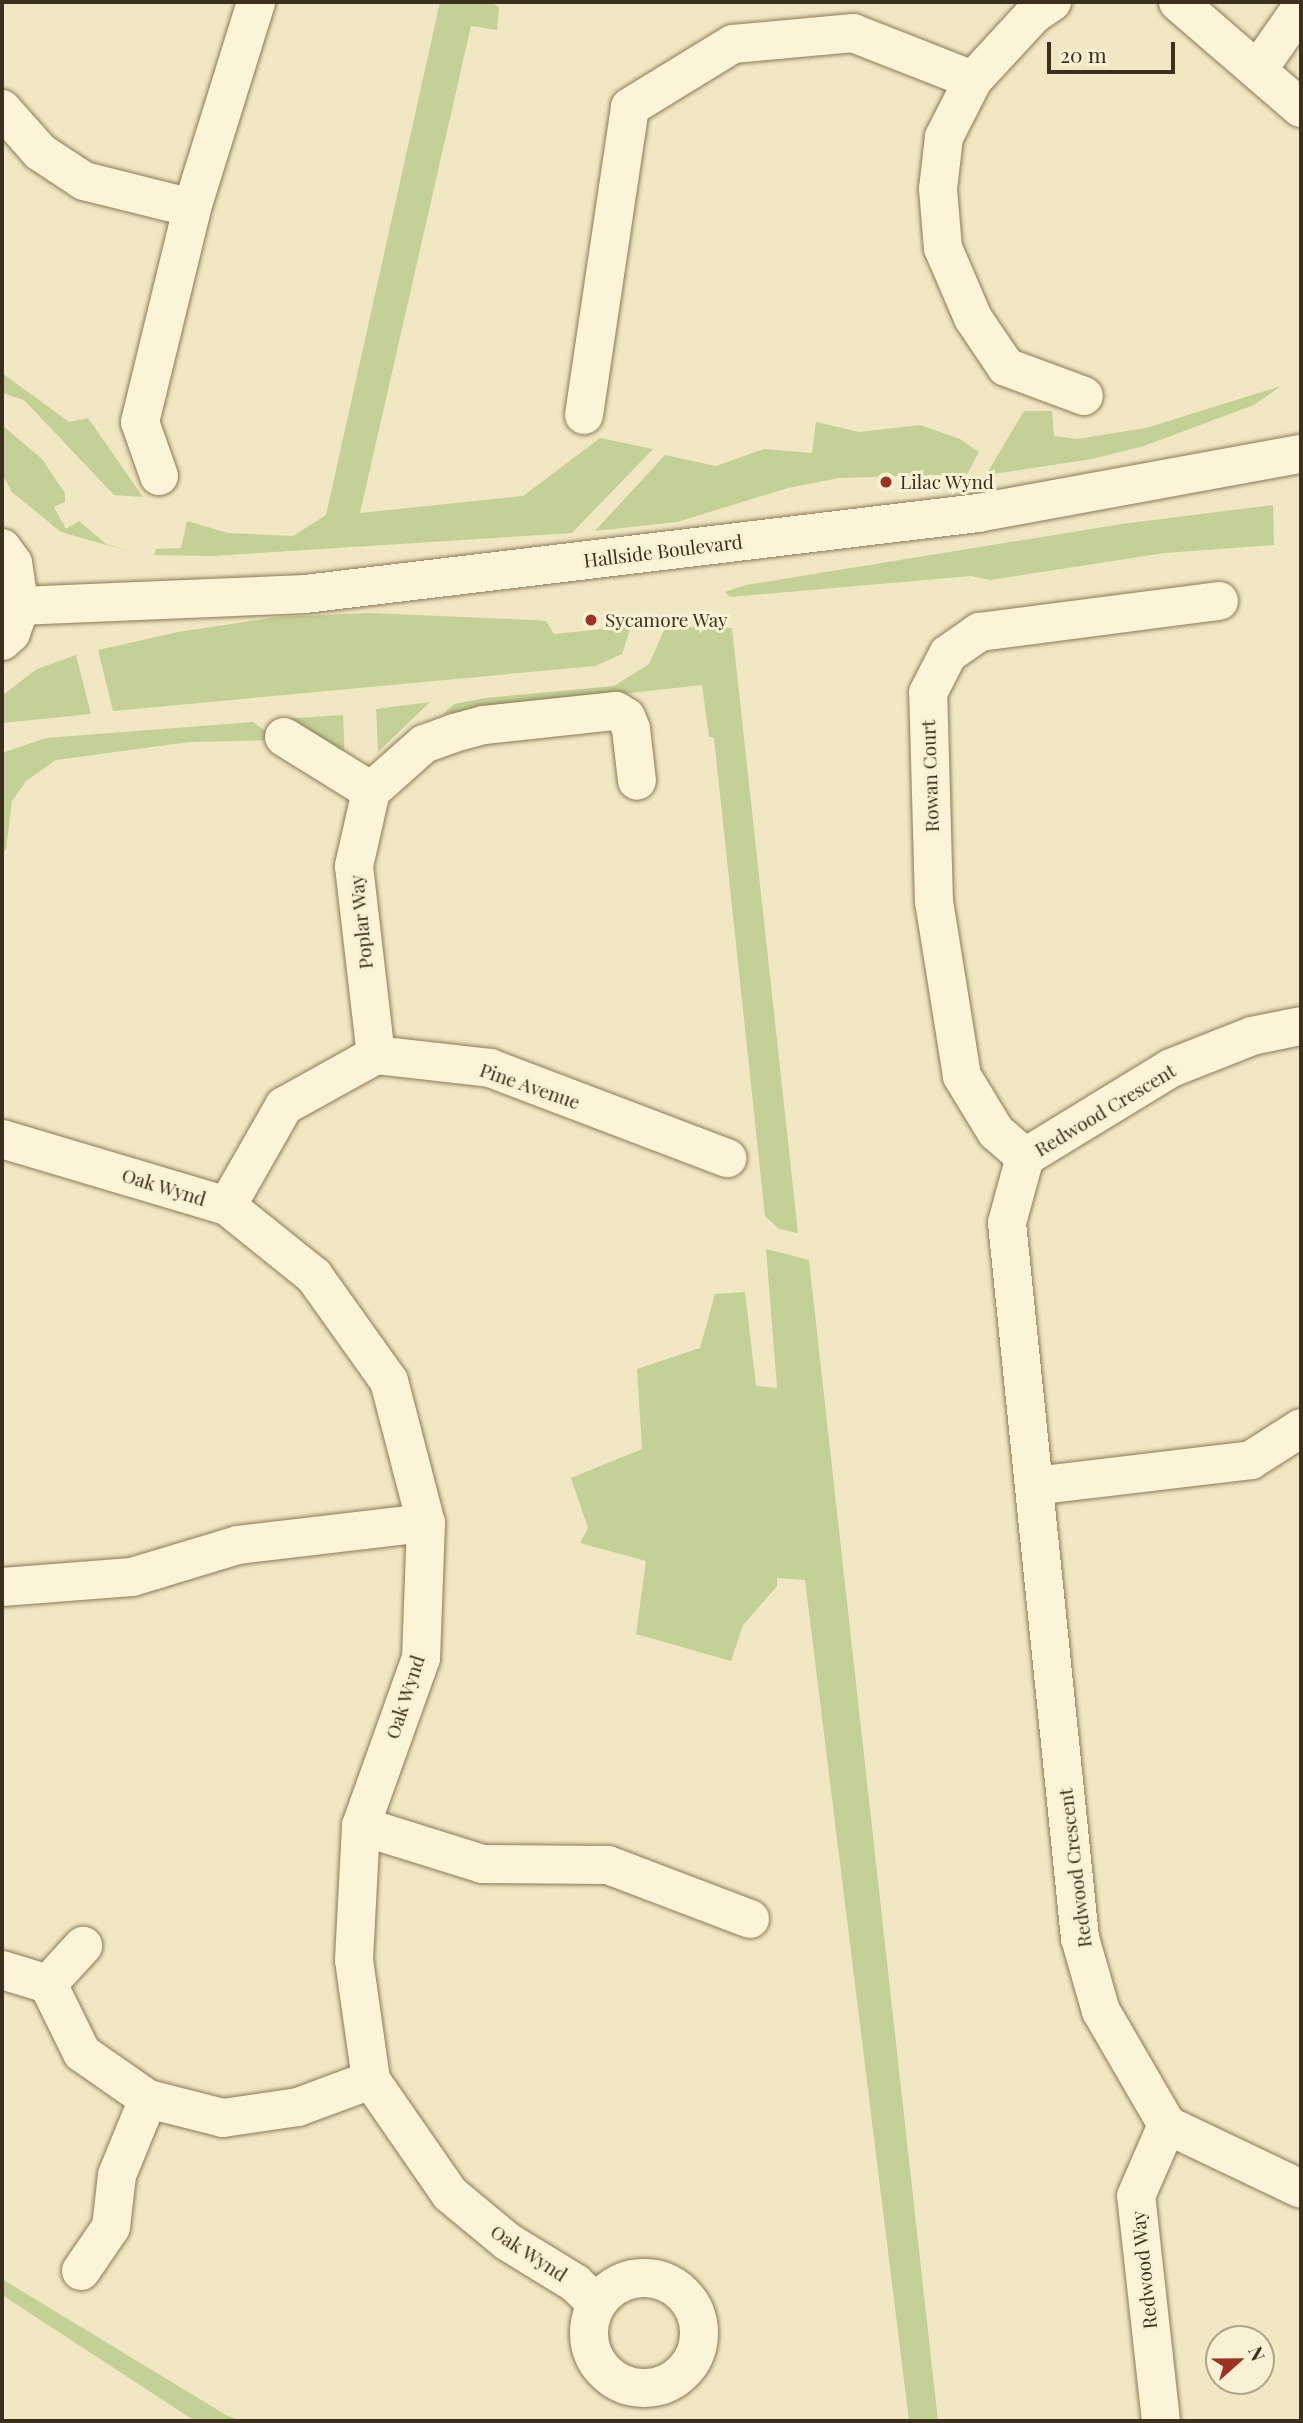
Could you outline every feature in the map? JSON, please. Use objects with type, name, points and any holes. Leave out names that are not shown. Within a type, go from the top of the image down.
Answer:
[{"type":"street","points":[[159,476],[139,422],[192,208],[256,2]]},
{"type":"street","points":[[1052,2],[1033,15],[973,80],[944,137],[937,189],[943,248],[973,318],[1006,367],[1084,397]]},
{"type":"street","points":[[1178,2],[1259,68],[1301,108]]},
{"type":"street","points":[[1259,68],[1301,8]]},
{"type":"street","points":[[584,415],[630,107],[733,44],[853,33],[973,80]]},
{"type":"street","points":[[2,109],[40,152],[84,181],[192,208]]},
{"type":"street","name":"Hallside Boulevard","points":[[20,606],[319,593],[978,513],[1301,454]]},
{"type":"street","points":[[2,548],[13,563],[20,606],[11,633],[2,641]]},
{"type":"street","name":"Rowan Court","points":[[1025,1157],[996,1132],[962,1076],[934,902],[928,693],[948,654],[981,632],[1219,601]]},
{"type":"street","points":[[284,737],[371,791],[424,744],[484,725],[616,711],[626,717],[631,729],[637,781]]},
{"type":"street","name":"Poplar Way","points":[[371,791],[354,866],[376,1055]]},
{"type":"street","name":"Redwood Crescent","points":[[1167,2125],[1101,2011],[1080,1938],[1007,1223],[1025,1157],[1171,1068],[1252,1036],[1301,1026]]},
{"type":"street","points":[[227,1206],[284,1106],[376,1055]]},
{"type":"street","name":"Pine Avenue","points":[[376,1055],[490,1069],[727,1158]]},
{"type":"street","name":"Oak Wynd","points":[[2,1139],[227,1206],[314,1276],[389,1381],[426,1523],[421,1658],[361,1826],[354,1960],[371,2080],[450,2194],[508,2242],[575,2283],[597,2304]]},
{"type":"street","points":[[1034,1486],[1251,1460],[1301,1428]]},
{"type":"street","points":[[2,1587],[132,1577],[238,1545],[426,1523]]},
{"type":"street","points":[[361,1826],[482,1864],[608,1865],[750,1919]]},
{"type":"street","points":[[48,1984],[83,1946]]},
{"type":"street","points":[[2,1970],[48,1984],[82,2053],[148,2099],[223,2118],[298,2107],[371,2080]]},
{"type":"street","points":[[81,2271],[111,2227],[117,2175],[148,2099]]},
{"type":"street","points":[[1167,2125],[1301,2189]]},
{"type":"street","name":"Redwood Way","points":[[1161,2421],[1136,2196],[1167,2125]]},
{"type":"green space","points":[[440,2],[490,2],[499,7],[497,30],[471,26],[360,513],[523,496],[600,438],[653,449],[572,533],[211,556],[154,555],[156,549],[181,548],[187,521],[228,533],[293,536],[326,515]]},
{"type":"green space","points":[[2,373],[69,422],[88,418],[143,497],[114,495],[24,400],[2,393]]},
{"type":"green space","points":[[1281,386],[1254,405],[1144,446],[1092,459],[986,475],[1024,411],[1052,411],[1054,436],[1077,439],[1146,428]]},
{"type":"green space","points":[[816,422],[859,432],[920,425],[960,439],[979,452],[967,474],[839,478],[788,488],[677,522],[595,531],[665,455],[716,466],[764,449],[812,453]]},
{"type":"green space","points":[[2,425],[42,459],[65,493],[65,502],[54,507],[66,529],[79,521],[106,544],[131,552],[61,532],[12,492],[2,474]]},
{"type":"green space","points":[[1273,505],[1274,545],[1164,553],[990,580],[971,576],[730,597],[725,592],[746,585],[1122,524]]},
{"type":"green space","points":[[369,613],[546,621],[554,634],[631,626],[622,654],[595,666],[113,711],[98,650],[178,632],[278,617]]},
{"type":"green space","points":[[666,626],[732,628],[798,1233],[779,1229],[765,1216],[714,738],[709,737],[702,685],[443,714],[454,704],[485,698],[614,686],[649,664]]},
{"type":"green space","points":[[76,655],[91,714],[2,723],[4,694],[37,669]]},
{"type":"green space","points":[[430,702],[378,752],[376,709]]},
{"type":"green space","points":[[343,715],[345,761],[280,719]]},
{"type":"green space","points":[[253,722],[278,740],[189,742],[56,760],[26,781],[12,801],[6,850],[2,851],[2,753],[46,738]]},
{"type":"green space","points":[[766,1249],[809,1260],[938,2421],[909,2421],[805,1580],[777,1578],[777,1586],[743,1625],[731,1661],[636,1634],[646,1561],[580,1543],[588,1528],[571,1478],[642,1449],[637,1369],[700,1348],[715,1294],[745,1292],[756,1386],[777,1388]]},
{"type":"green space","points":[[2,2279],[226,2415],[242,2421],[195,2421],[2,2295]]},
{"type":"place","name":"Lilac Wynd","points":[[886,482]]},
{"type":"place","name":"Sycamore Way","points":[[591,620]]}]
